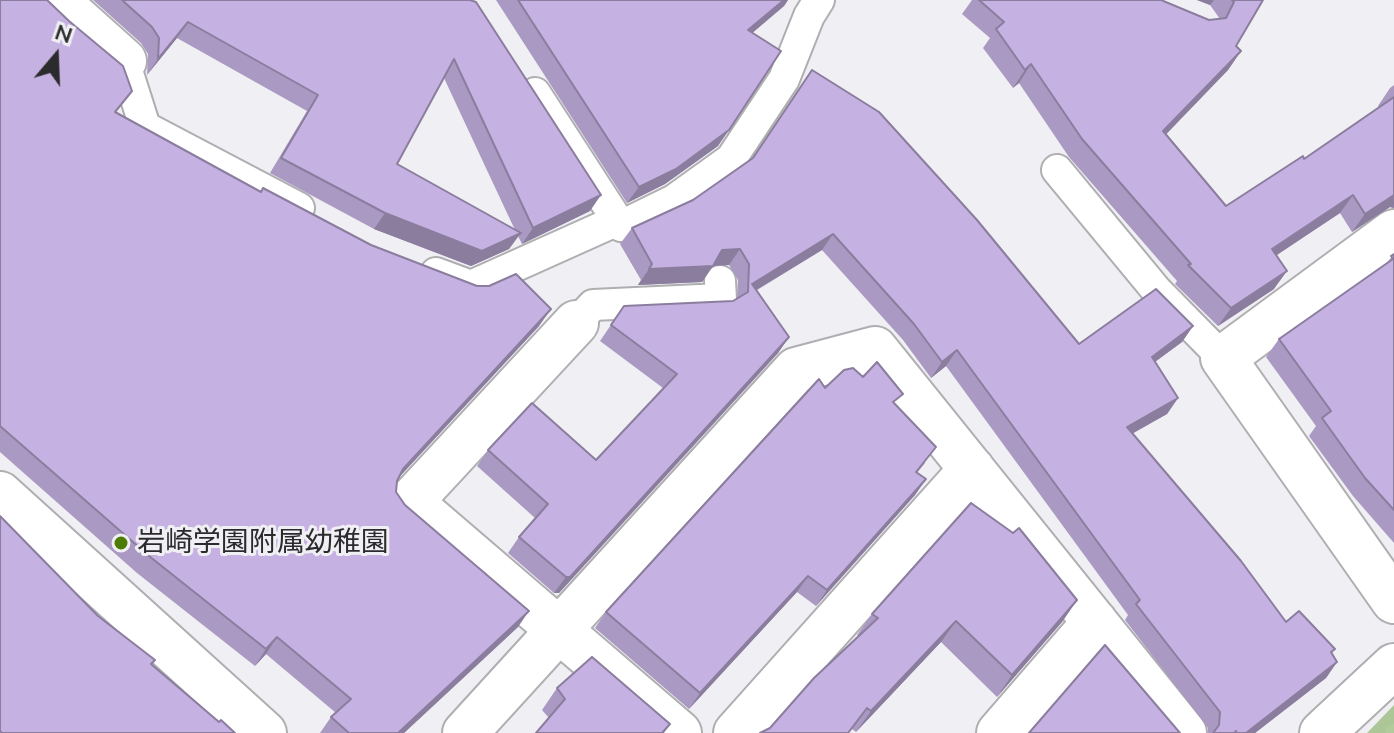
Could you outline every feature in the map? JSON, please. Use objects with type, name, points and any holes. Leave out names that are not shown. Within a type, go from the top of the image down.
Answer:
[{"type":"street","points":[[56,0],[124,61]]},
{"type":"street","points":[[1394,232],[1223,358],[1394,601]]},
{"type":"street","points":[[576,323],[410,502],[679,733]]},
{"type":"street","points":[[465,733],[796,370],[875,349],[1184,733]]},
{"type":"street","points":[[736,733],[972,469]]},
{"type":"street","points":[[0,494],[264,733]]},
{"type":"street","points":[[999,733],[1095,622]]},
{"type":"street","points":[[1322,733],[1394,666]]},
{"type":"lane","points":[[517,66],[621,226],[674,200],[731,159],[784,79],[809,16],[819,0]]},
{"type":"lane","points":[[124,61],[145,127],[325,222]]},
{"type":"lane","points":[[1057,170],[1157,291],[1223,358]]},
{"type":"lane","points":[[403,260],[471,286],[618,220]]},
{"type":"lane","points":[[576,323],[593,305],[721,299],[720,281]]},
{"type":"green space","points":[[1394,705],[1394,733],[1367,733]]},
{"type":"building","points":[[0,0],[47,0],[123,66],[132,91],[115,112],[261,192],[263,188],[371,245],[477,286],[489,286],[516,274],[551,309],[403,469],[397,481],[396,492],[405,505],[529,611],[398,733],[349,733],[331,717],[351,699],[277,637],[266,649],[149,556],[0,426]]},
{"type":"building","points":[[122,0],[476,2],[601,195],[533,228],[454,59],[397,164],[521,233],[482,251],[385,213],[281,158],[318,95],[188,22],[158,59],[159,38],[152,27]]},
{"type":"building","points":[[518,0],[784,0],[748,30],[781,51],[729,130],[676,169],[639,187]]},
{"type":"building","points":[[979,0],[1161,0],[1209,20],[1226,18],[1234,2],[1232,0],[1263,0],[1236,46],[1241,51],[1163,131],[1226,206],[1303,156],[1304,159],[1394,97],[1394,195],[1365,214],[1353,195],[1272,249],[1287,271],[1231,308],[1188,265],[1191,264],[1082,139],[1031,64],[1025,70],[996,29],[1004,22]]},
{"type":"building","points":[[812,70],[879,112],[977,220],[1079,344],[1156,289],[1193,326],[1152,357],[1178,398],[1127,427],[1241,561],[1286,622],[1299,611],[1335,649],[1331,652],[1337,662],[1246,733],[1213,733],[1219,725],[1220,712],[1136,604],[1140,600],[957,350],[942,362],[914,324],[833,234],[752,284],[789,337],[570,577],[566,577],[519,537],[548,504],[488,450],[532,403],[596,460],[677,374],[611,325],[624,306],[733,301],[748,292],[749,264],[740,249],[722,250],[713,266],[649,269],[652,264],[632,228],[693,200],[753,158]]},
{"type":"building","points":[[1394,254],[1394,510],[1365,478],[1322,418],[1331,411],[1279,339],[1393,259],[1391,256]]},
{"type":"building","points":[[877,362],[903,394],[893,402],[936,447],[916,472],[926,479],[827,590],[808,576],[700,693],[606,612],[819,379],[825,388],[844,370],[853,368],[863,377]]},
{"type":"building","points":[[971,503],[1013,533],[1019,528],[1077,600],[1012,675],[956,621],[871,711],[867,708],[848,733],[760,733],[770,728],[814,678],[878,618],[872,614]]},
{"type":"building","points":[[0,516],[98,616],[155,660],[151,664],[235,733],[2,733]]},
{"type":"building","points":[[1105,645],[1180,733],[1029,733]]},
{"type":"building","points":[[592,657],[670,724],[662,733],[536,733],[565,699],[557,688]]},
{"type":"place","name":"岩崎学園附属幼稚園","points":[[121,543]]}]
